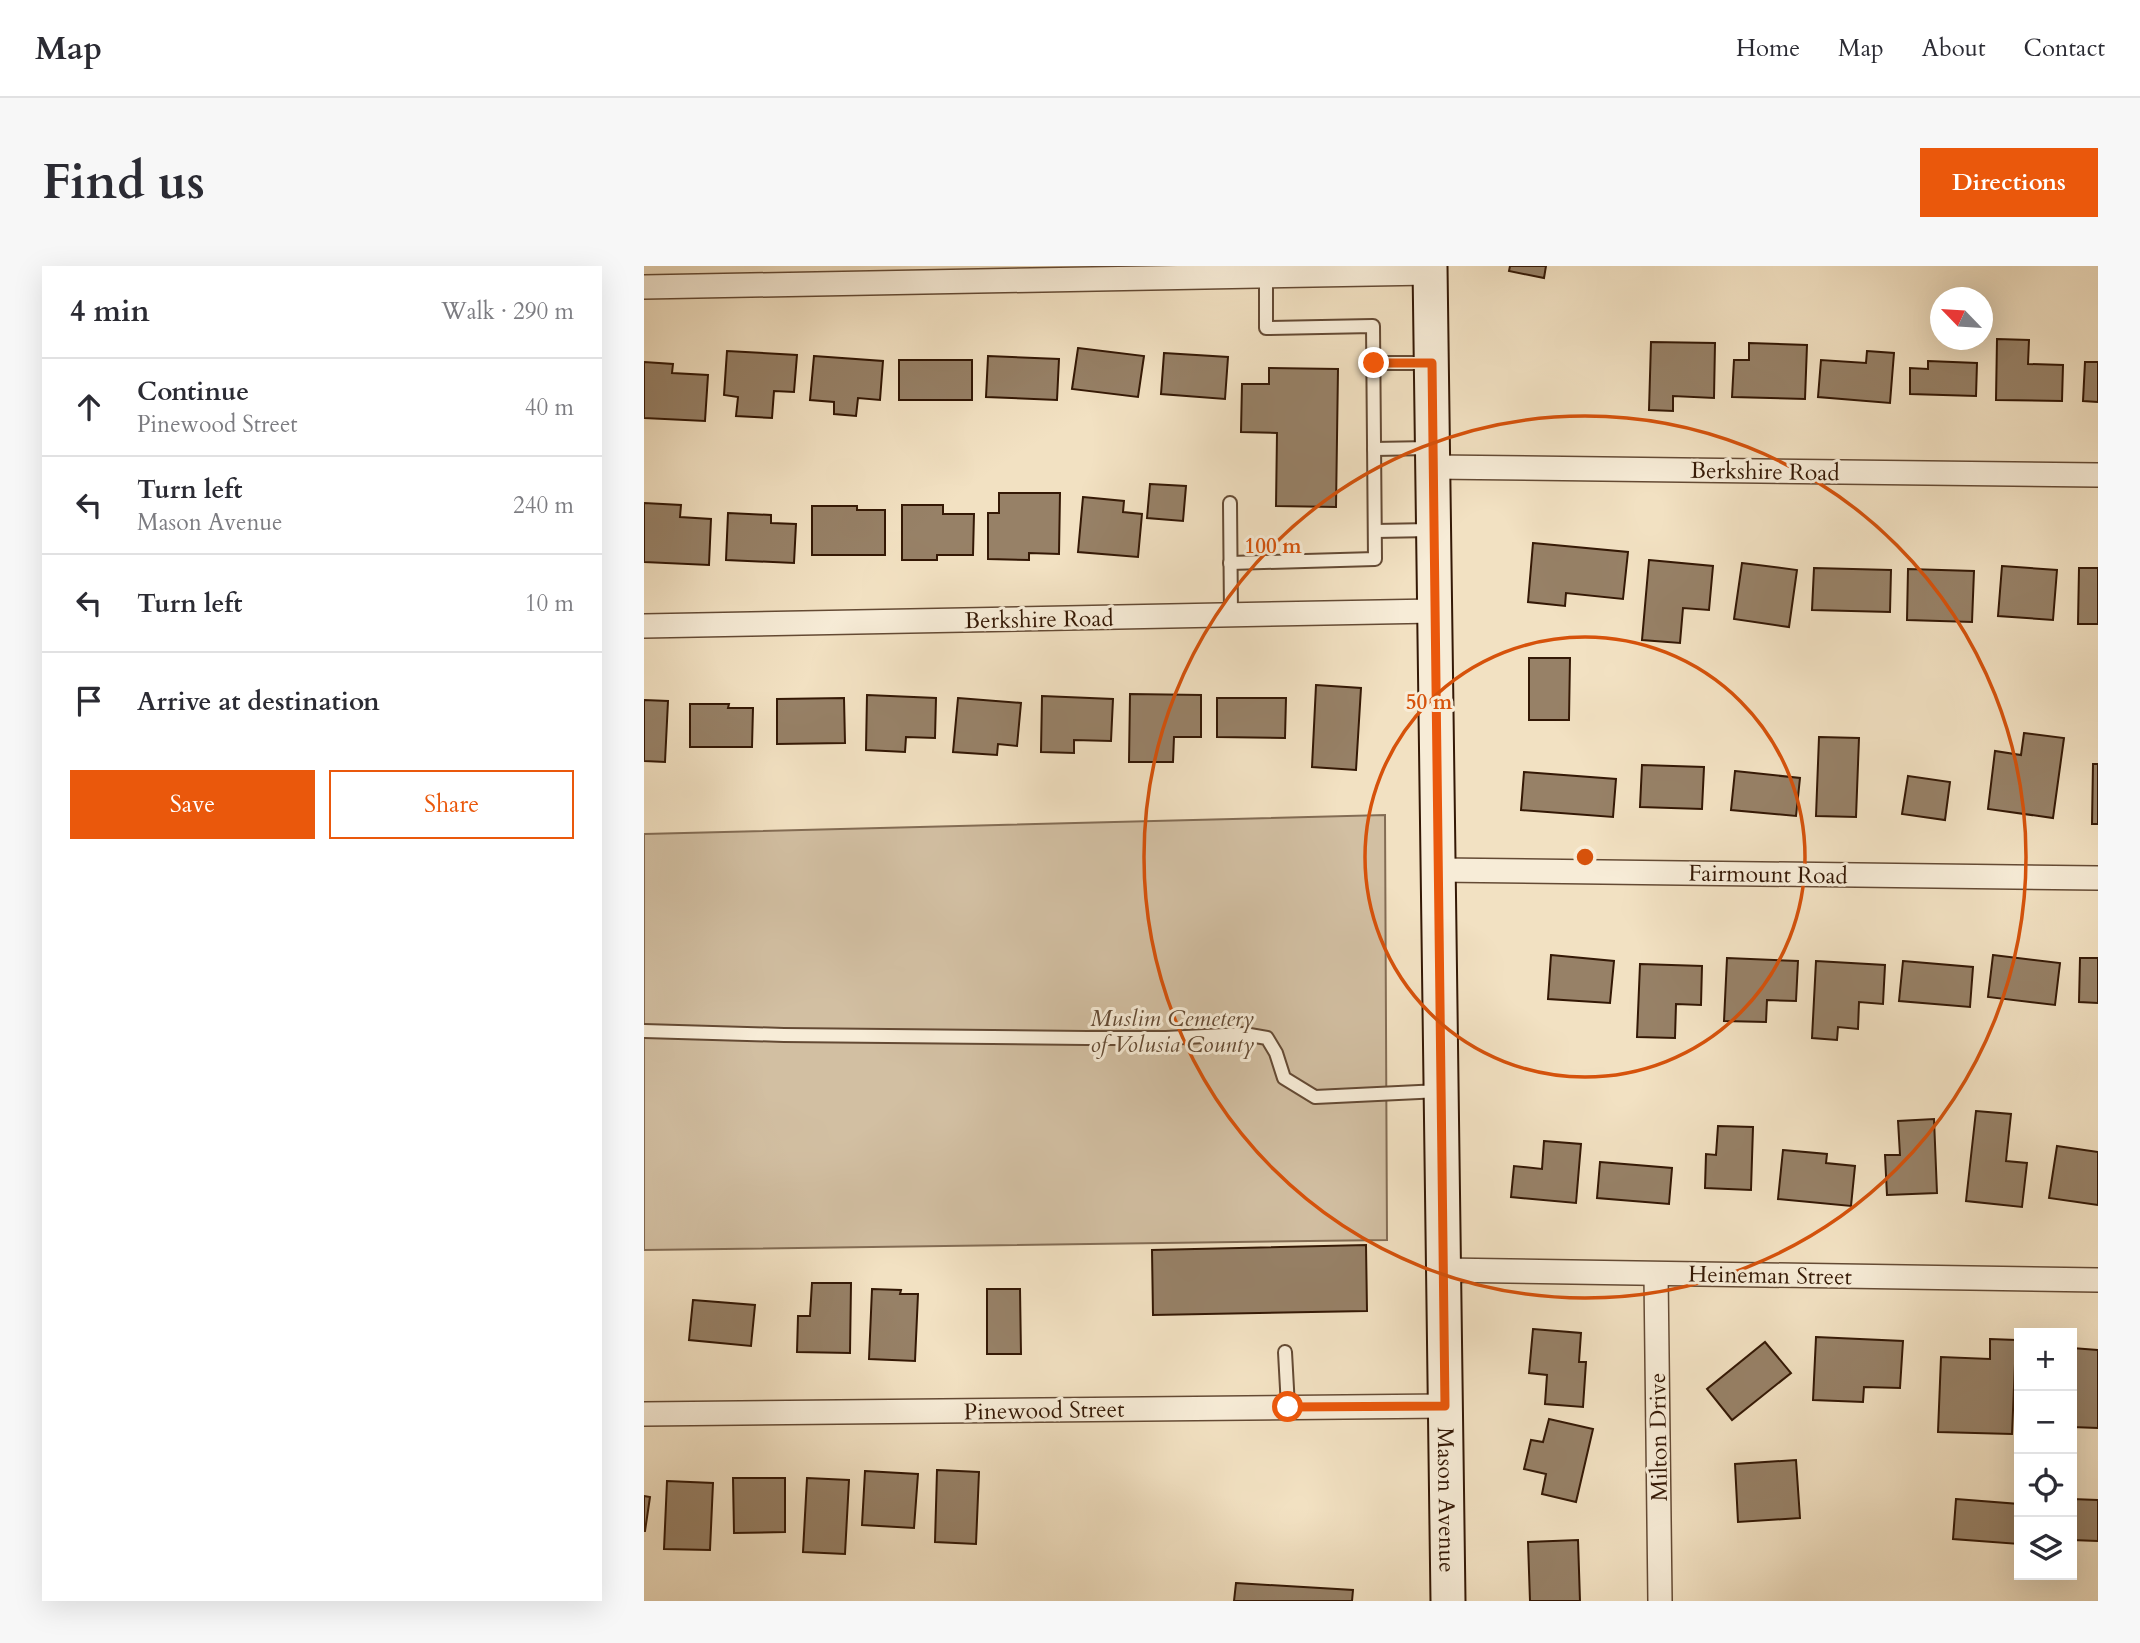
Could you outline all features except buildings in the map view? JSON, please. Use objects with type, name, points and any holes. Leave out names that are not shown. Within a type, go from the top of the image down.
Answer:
[{"type":"main road","name":"Mason Avenue","points":[[1430,269],[1448,1601]]},
{"type":"street","points":[[644,287],[1266,276],[1430,269]]},
{"type":"street","name":"Berkshire Road","points":[[1433,457],[2098,474]]},
{"type":"street","name":"Berkshire Road","points":[[644,626],[1434,611]]},
{"type":"street","name":"Fairmount Road","points":[[1439,870],[2098,878]]},
{"type":"street","name":"Heineman Street","points":[[1443,1270],[2098,1280]]},
{"type":"street","name":"Milton Drive","points":[[1656,1274],[1660,1601]]},
{"type":"street","name":"Pinewood Street","points":[[644,1413],[1445,1406]]},
{"type":"lane","points":[[1230,563],[1375,559],[1373,326],[1266,328],[1266,276]]},
{"type":"lane","points":[[1374,363],[1432,363]]},
{"type":"lane","points":[[1374,449],[1433,457]]},
{"type":"lane","points":[[1230,503],[1231,615]]},
{"type":"lane","points":[[1375,531],[1434,530]]},
{"type":"lane","points":[[644,1031],[1087,1038],[1244,1034],[1267,1038],[1276,1053],[1284,1078],[1315,1097],[1441,1091]]},
{"type":"lane","points":[[1285,1352],[1288,1407]]},
{"type":"green space","name":"Muslim Cemetery of Volusia County","points":[[1385,815],[1387,1240],[644,1250],[644,834]]},
{"type":"route","points":[[1288,1407],[1445,1406],[1432,363],[1374,363]]}]
